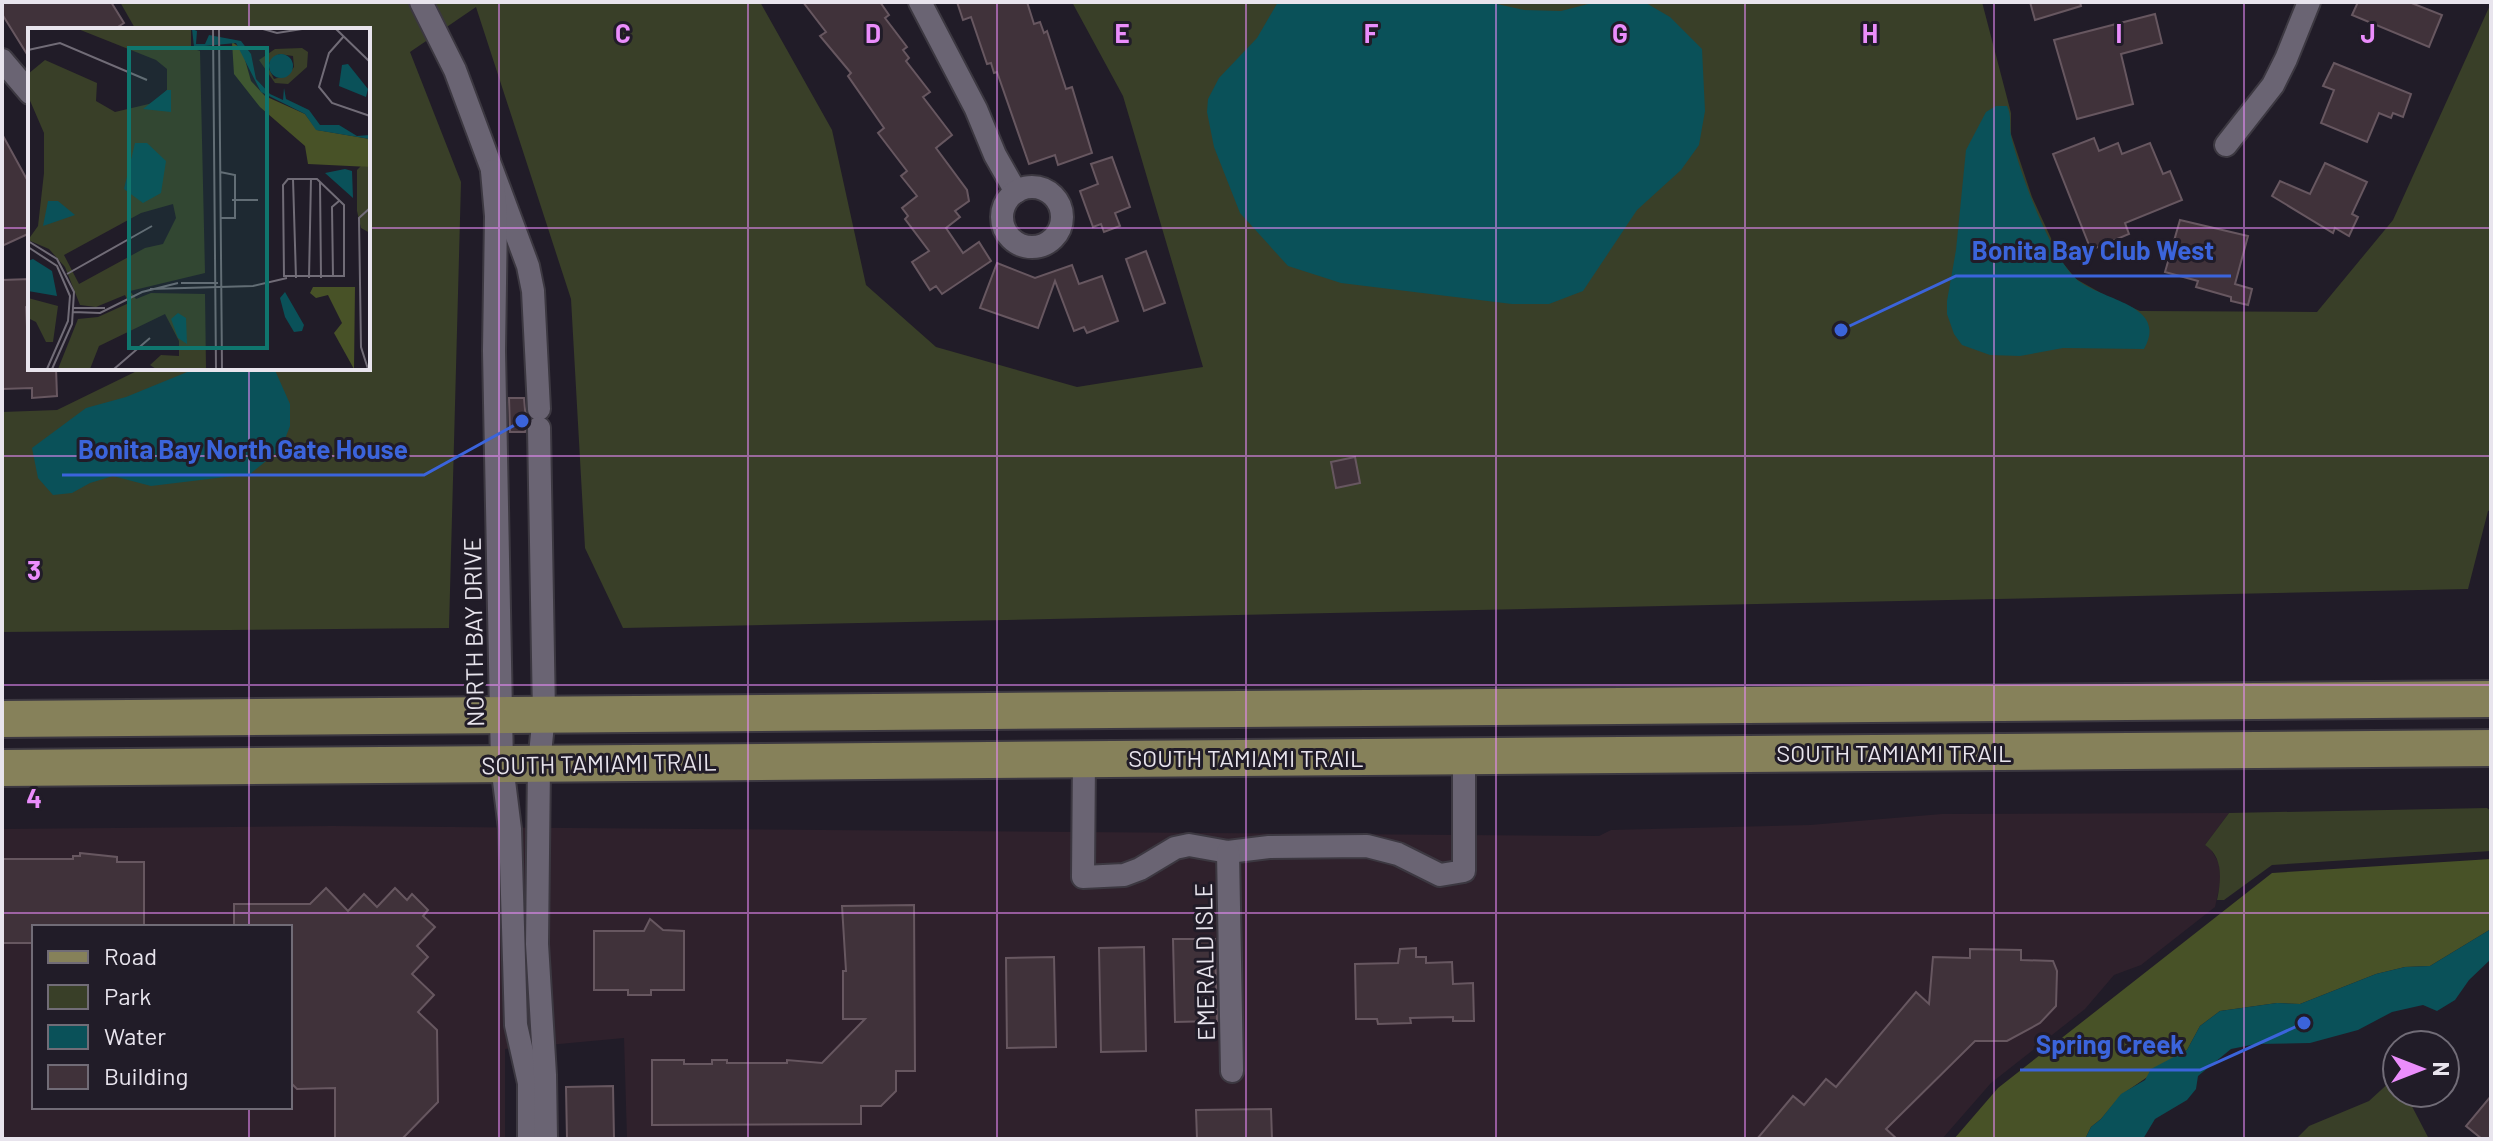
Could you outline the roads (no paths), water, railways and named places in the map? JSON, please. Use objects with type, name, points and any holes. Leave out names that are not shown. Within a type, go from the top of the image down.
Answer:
[{"type":"main road","name":"SOUTH TAMIAMI TRAIL","points":[[2,719],[2491,699]]},
{"type":"main road","points":[[1861,752],[1874,735],[1885,729],[2176,725],[2338,700]]},
{"type":"main road","name":"SOUTH TAMIAMI TRAIL","points":[[2,768],[2491,748]]},
{"type":"street","name":"NORTH BAY DRIVE","points":[[421,2],[455,70],[528,266],[533,291],[539,418],[544,714],[539,764],[537,944],[546,1139]]},
{"type":"street","points":[[920,2],[1016,192]]},
{"type":"street","points":[[2226,145],[2273,85],[2309,2]]},
{"type":"street","points":[[2,60],[28,91]]},
{"type":"street","name":"NORTH BAY DRIVE","points":[[492,171],[496,216],[494,351],[502,765],[510,829],[516,1025],[529,1083],[529,1139]]},
{"type":"street","name":"EMERALD ISLE","points":[[1084,758],[1083,877],[1124,875],[1175,848],[1189,845],[1228,852],[1269,847],[1367,846],[1398,854],[1440,875],[1464,871],[1464,755]]},
{"type":"street","name":"EMERALD ISLE","points":[[1228,852],[1232,1071]]},
{"type":"water","points":[[1278,2],[1488,2],[1524,10],[1561,11],[1596,2],[1646,3],[1670,17],[1702,49],[1705,111],[1699,145],[1681,170],[1637,210],[1583,291],[1549,304],[1512,304],[1341,283],[1288,266],[1240,213],[1214,147],[1207,112],[1208,99],[1219,78],[1257,38]]},
{"type":"water","points":[[1996,106],[2007,106],[2009,110],[2011,136],[2021,170],[2054,249],[2074,277],[2140,312],[2147,322],[2149,334],[2144,349],[2063,348],[2020,356],[1990,355],[1962,345],[1954,334],[1947,314],[1947,301],[1956,250],[1966,150],[1986,112]]},
{"type":"water","points":[[192,370],[275,370],[290,404],[290,426],[281,449],[250,474],[151,486],[113,476],[72,493],[53,495],[38,478],[32,448],[86,408],[126,397]]},
{"type":"water","points":[[2491,929],[2491,959],[2469,980],[2455,1000],[2437,1011],[2423,1005],[2392,1012],[2358,1030],[2310,1043],[2256,1044],[2231,1049],[2198,1076],[2196,1089],[2187,1100],[2155,1119],[2143,1139],[2085,1139],[2091,1127],[2121,1094],[2145,1080],[2151,1069],[2187,1050],[2200,1026],[2220,1011],[2277,1003],[2300,1004],[2376,974],[2405,967],[2430,966]]},
{"type":"place","name":"Bonita Bay Club West","points":[[1841,330]]},
{"type":"place","name":"Bonita Bay North Gate House","points":[[522,421]]},
{"type":"place","name":"Spring Creek","points":[[2304,1023]]}]
